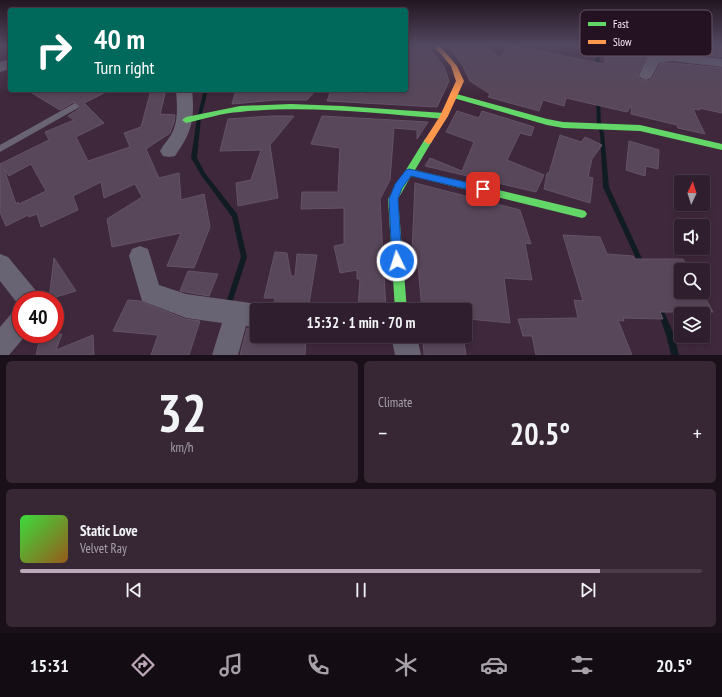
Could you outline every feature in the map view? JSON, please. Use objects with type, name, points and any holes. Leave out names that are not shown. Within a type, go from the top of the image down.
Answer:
[{"type":"street","points":[[400,303],[393,199],[398,187],[444,116],[460,81],[452,63]]},
{"type":"street","points":[[646,75],[651,63]]},
{"type":"street","points":[[169,151],[180,136],[186,120],[184,92]]},
{"type":"street","points":[[452,96],[547,122],[563,125],[640,128],[722,147]]},
{"type":"street","points":[[186,120],[245,109],[281,107],[363,110],[444,116]]},
{"type":"street","points":[[409,172],[582,214]]},
{"type":"street","points":[[140,256],[150,292],[186,306],[247,315],[225,355]]},
{"type":"street","points":[[0,264],[21,291]]},
{"type":"street","points":[[0,346],[12,332]]},
{"type":"street","points":[[405,343],[408,355]]},
{"type":"lane","points":[[0,149],[75,106]]},
{"type":"building","points":[[408,63],[441,63],[444,67],[449,81],[437,107],[327,101],[330,92],[365,94],[366,92],[408,92]]},
{"type":"building","points":[[461,63],[597,63],[604,64],[604,63],[644,63],[638,74],[640,79],[647,81],[652,79],[660,64],[673,63],[722,68],[722,113],[699,108],[700,110],[693,109],[705,134],[678,128],[677,125],[631,114],[632,105],[627,112],[566,98],[564,106],[543,100],[539,111],[488,97],[490,94],[470,81]]},
{"type":"building","points":[[30,92],[106,92],[84,103],[104,123],[76,137],[88,161],[130,147],[124,133],[141,127],[150,92],[166,92],[160,114],[175,115],[174,122],[170,133],[146,149],[159,178],[179,173],[181,200],[204,194],[210,227],[194,268],[167,266],[181,233],[112,247],[107,219],[142,197],[135,184],[104,198],[101,182],[73,196],[78,210],[41,227],[37,214],[29,217],[28,215],[6,226],[0,212],[0,164],[49,140],[45,132],[74,120],[68,116],[80,107],[74,102],[60,110]],"holes":[[[31,164],[46,191],[19,204],[18,202],[16,204],[4,169],[9,176]]]},
{"type":"building","points":[[235,92],[314,92],[307,100],[276,100],[232,104]]},
{"type":"building","points":[[457,111],[479,118],[482,111],[534,127],[531,136],[520,133],[507,160],[544,175],[536,192],[425,166],[430,158],[462,171],[474,142],[446,132]]},
{"type":"building","points":[[294,116],[270,145],[278,198],[238,206],[236,183],[251,180],[261,150],[220,151],[228,119]]},
{"type":"building","points":[[322,116],[428,122],[417,139],[417,130],[394,128],[390,180],[380,199],[386,303],[358,303],[360,279],[357,279],[357,270],[340,273],[334,246],[344,244],[344,208],[301,209],[302,192],[338,192],[340,148],[311,144]]},
{"type":"building","points":[[560,135],[581,142],[585,137],[602,145],[592,159],[588,177],[593,178],[590,203],[544,189],[547,173],[549,173]]},
{"type":"building","points":[[629,141],[659,150],[658,169],[646,166],[645,176],[626,170]]},
{"type":"building","points":[[415,183],[520,210],[531,244],[525,243],[532,280],[504,278],[510,323],[472,319],[472,303],[421,303],[417,254],[412,253]]},
{"type":"building","points":[[563,235],[600,237],[607,254],[633,256],[635,259],[683,259],[685,263],[674,263],[674,299],[706,299],[713,312],[710,312],[710,307],[674,307],[674,312],[660,312],[663,319],[623,318],[624,321],[618,320],[632,355],[536,355],[532,336],[523,336],[518,319],[578,318],[574,300],[583,301]]},
{"type":"building","points":[[275,252],[287,253],[291,276],[295,276],[297,254],[317,255],[309,303],[274,303],[275,298],[264,298]]},
{"type":"building","points":[[54,258],[76,291],[64,295],[64,291],[50,291]]},
{"type":"building","points":[[188,271],[218,274],[209,296],[180,291]]},
{"type":"building","points":[[128,300],[140,301],[185,319],[200,321],[189,355],[151,355],[158,335],[113,331]]},
{"type":"building","points":[[247,328],[250,329],[250,343],[306,343],[305,355],[240,355]]},
{"type":"building","points":[[93,335],[94,355],[36,355],[39,343],[59,343],[56,350]]},
{"type":"building","points":[[423,343],[464,343],[466,355],[424,355]]},
{"type":"waterway","points":[[598,63],[598,69]]},
{"type":"waterway","points":[[206,92],[199,118],[194,158],[203,174],[235,216],[244,257],[228,306]]},
{"type":"waterway","points":[[598,98],[599,125],[602,133],[606,187],[642,265]]},
{"type":"waterway","points":[[659,306],[670,335],[675,355]]},
{"type":"traffic: fast","points":[[453,95],[547,122],[563,125],[640,128],[722,147]]},
{"type":"traffic: fast","points":[[186,120],[220,112],[266,107],[342,108],[444,116]]},
{"type":"traffic: fast","points":[[400,303],[393,199],[428,141]]},
{"type":"traffic: fast","points":[[409,172],[582,214]]},
{"type":"traffic: slow","points":[[428,141],[444,116],[460,81],[451,63]]},
{"type":"route","points":[[397,261],[393,199],[398,187],[409,172],[483,189]]}]
